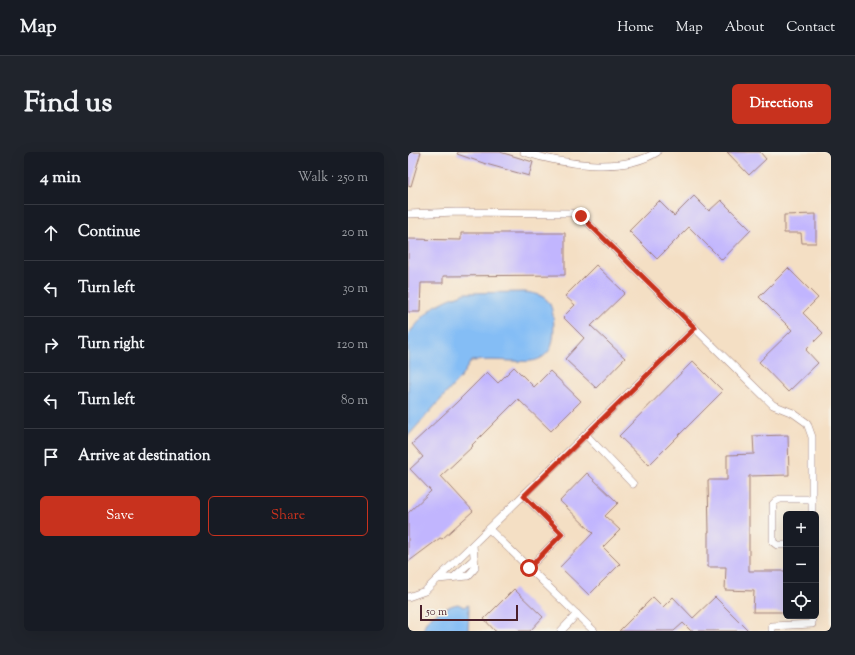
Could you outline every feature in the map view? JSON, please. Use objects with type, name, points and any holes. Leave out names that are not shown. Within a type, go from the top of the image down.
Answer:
[{"type":"lane","points":[[524,152],[554,160],[602,165],[620,164],[639,160],[657,152]]},
{"type":"lane","points":[[408,214],[456,212],[572,213],[581,216],[774,406],[793,414],[807,423],[812,437],[812,511]]},
{"type":"lane","points":[[408,597],[425,592],[695,328]]},
{"type":"lane","points":[[586,435],[633,484]]},
{"type":"lane","points":[[524,496],[562,534],[529,568]]},
{"type":"lane","points":[[783,545],[777,545],[773,542],[772,504],[780,499],[812,499]]},
{"type":"lane","points":[[489,529],[594,631]]},
{"type":"lane","points":[[438,579],[468,576],[475,568],[473,545]]},
{"type":"lane","points":[[560,631],[577,614]]},
{"type":"lane","points":[[772,631],[772,626],[812,628]]},
{"type":"water","points":[[524,292],[539,295],[550,303],[552,308],[554,334],[551,348],[548,352],[538,360],[530,361],[471,361],[461,377],[408,436],[408,334],[435,306],[449,299],[466,293]]},
{"type":"water","points":[[458,604],[464,607],[468,605],[468,631],[423,631],[426,622],[432,616],[446,608]]},
{"type":"building","points":[[408,152],[421,152],[411,186],[408,185]]},
{"type":"building","points":[[458,152],[500,152],[533,162],[529,176],[486,164],[457,154]]},
{"type":"building","points":[[727,152],[760,152],[766,159],[749,175]]},
{"type":"building","points":[[694,196],[709,211],[721,200],[751,230],[722,260],[689,227],[657,259],[629,231],[659,201],[674,216]]},
{"type":"building","points":[[816,214],[816,243],[802,243],[801,233],[784,233],[784,215]]},
{"type":"building","points":[[461,233],[565,233],[565,275],[443,276],[443,283],[421,283],[420,312],[408,312],[408,239],[461,240]]},
{"type":"building","points":[[596,265],[625,293],[591,326],[625,358],[596,388],[565,359],[584,338],[563,317],[575,305],[565,296]]},
{"type":"building","points":[[788,268],[818,298],[803,313],[823,333],[806,350],[818,363],[788,392],[759,362],[792,330],[759,297]]},
{"type":"building","points":[[693,361],[723,391],[649,465],[619,436]]},
{"type":"building","points":[[514,367],[534,387],[550,371],[581,401],[551,431],[518,399],[472,445],[473,446],[441,476],[473,511],[442,539],[440,538],[408,562],[408,513],[431,491],[410,469],[423,457],[412,444],[487,372],[498,383]]},
{"type":"building","points":[[788,435],[789,475],[749,476],[749,571],[783,571],[783,612],[753,612],[754,591],[725,590],[726,567],[708,567],[708,480],[727,480],[727,455],[754,454],[753,436]]},
{"type":"building","points":[[587,473],[618,503],[605,516],[620,530],[603,547],[620,564],[589,595],[560,567],[593,533],[560,501]]},
{"type":"building","points":[[514,589],[543,617],[530,631],[495,631],[484,619]]},
{"type":"building","points":[[653,597],[663,607],[673,597],[693,618],[715,597],[749,631],[691,631],[683,623],[674,631],[619,631]]},
{"type":"route","points":[[529,568],[562,534],[524,496],[695,328],[581,216]]}]
